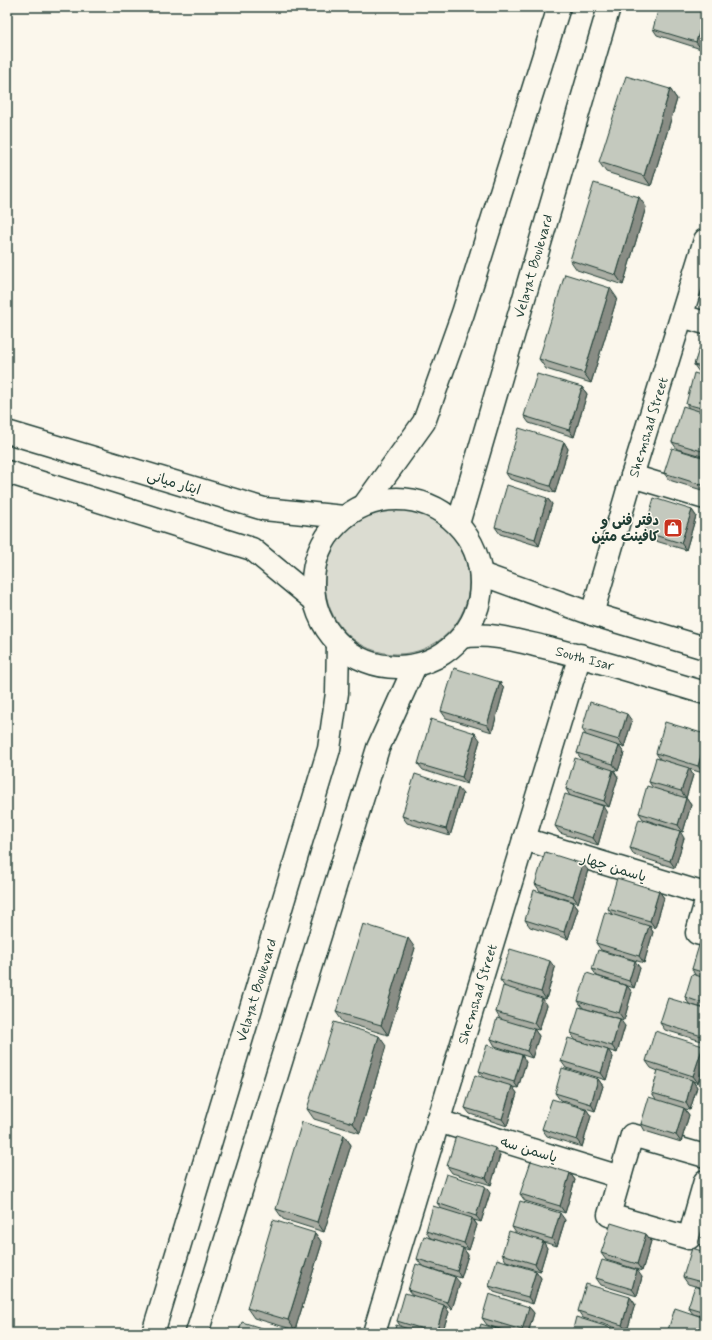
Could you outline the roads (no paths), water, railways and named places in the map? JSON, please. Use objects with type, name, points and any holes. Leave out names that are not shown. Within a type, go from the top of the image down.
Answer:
[{"type":"street","points":[[365,504],[424,422],[463,313],[559,7]]},
{"type":"street","name":"Velayat Boulevard","points":[[458,524],[609,7]]},
{"type":"street","name":"Shemshad Street","points":[[592,614],[632,476],[705,240]]},
{"type":"street","points":[[682,316],[705,323]]},
{"type":"street","name":"ایثار میانی","points":[[7,432],[264,509],[344,517]]},
{"type":"street","points":[[7,472],[252,549],[314,600]]},
{"type":"street","points":[[632,476],[705,498]]},
{"type":"street","points":[[405,498],[425,502],[443,511],[458,524],[474,547],[479,560],[481,574],[481,596],[474,618],[462,636],[449,650],[433,660],[415,666],[394,667],[374,664],[354,656],[338,643],[323,623],[314,600],[313,577],[318,554],[328,534],[344,517],[365,504],[385,499],[405,498]]},
{"type":"street","points":[[481,574],[592,614],[705,648]]},
{"type":"street","name":"South Isar","points":[[462,636],[470,635],[506,638],[580,656],[705,693]]},
{"type":"street","name":"Velayat Boulevard","points":[[153,1333],[329,749],[336,693],[338,643]]},
{"type":"street","name":"Shemshad Street","points":[[374,1333],[580,656]]},
{"type":"street","points":[[197,1333],[378,748],[415,666]]},
{"type":"street","name":"یاسمن چهار","points":[[524,839],[705,894]]},
{"type":"street","points":[[705,905],[697,933],[705,935]]},
{"type":"street","name":"یاسمن سه","points":[[438,1121],[620,1177]]},
{"type":"street","points":[[705,1156],[632,1135],[609,1215],[689,1238],[705,1182]]},
{"type":"place","name":"دفتر فنی و کافینت متین","points":[[673,528]]}]
